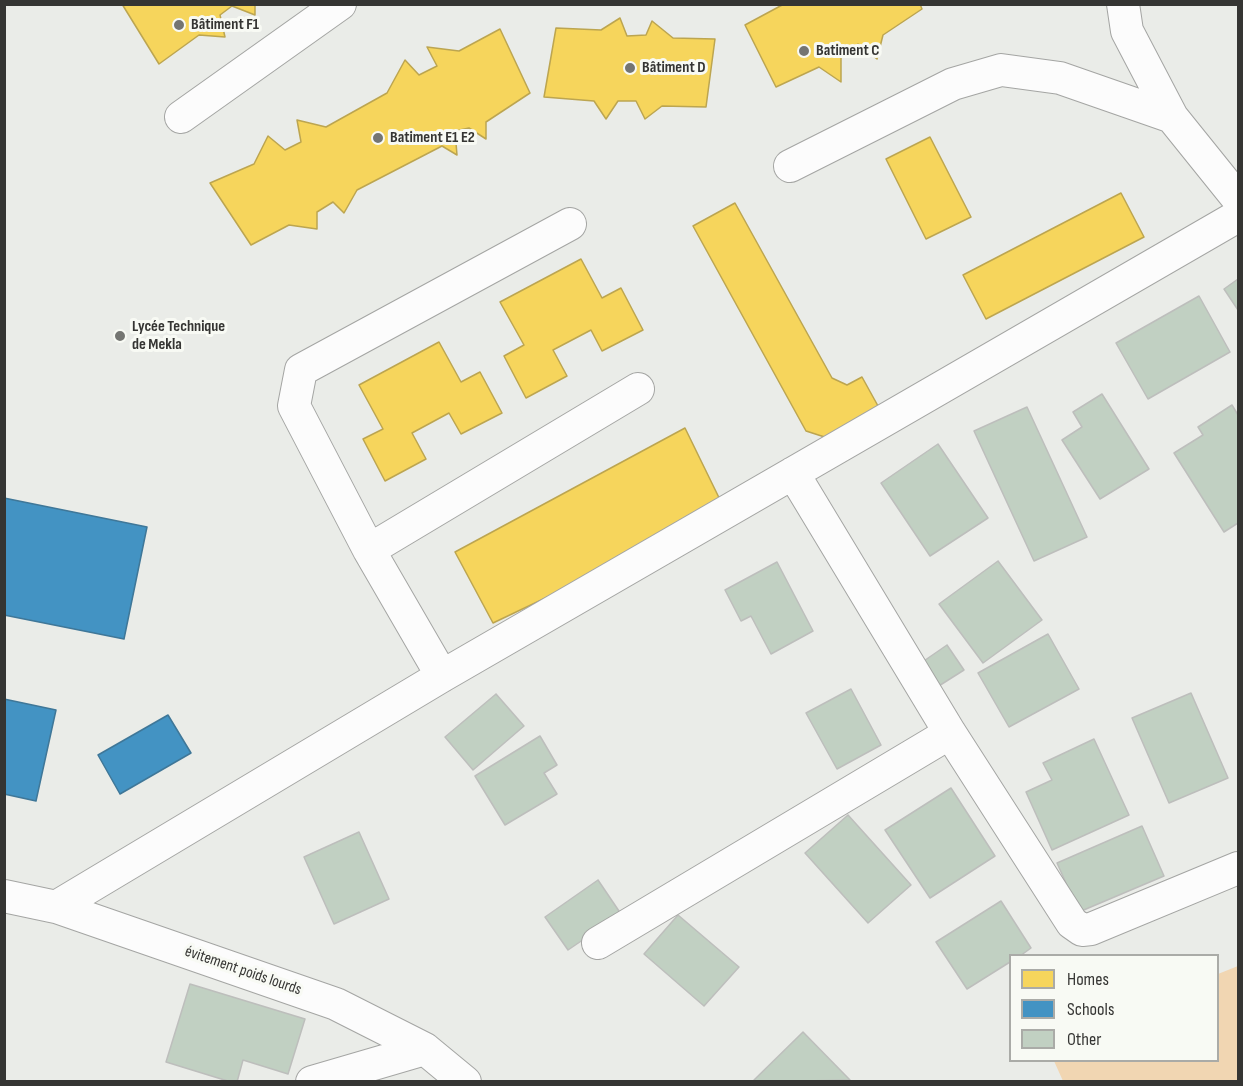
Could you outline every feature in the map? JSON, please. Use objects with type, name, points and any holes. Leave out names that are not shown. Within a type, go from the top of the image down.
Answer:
[{"type":"street","points":[[181,117],[340,4]]},
{"type":"street","points":[[1123,4],[1127,31],[1172,117],[1239,199]]},
{"type":"street","points":[[790,166],[953,84],[1001,70],[1060,78],[1172,117]]},
{"type":"street","points":[[56,907],[442,676],[1239,216]]},
{"type":"street","points":[[442,676],[369,550],[294,406],[301,370],[570,224]]},
{"type":"street","points":[[369,550],[638,389]]},
{"type":"street","points":[[793,473],[950,733],[1072,923],[1083,930],[1091,929],[1239,868]]},
{"type":"street","points":[[598,943],[950,733]]},
{"type":"street","name":"évitement poids lourds","points":[[4,896],[56,907],[336,1004],[425,1049],[465,1082]]},
{"type":"street","points":[[312,1082],[425,1049]]},
{"type":"shaded area","points":[[1238,966],[1238,1081],[1063,1081],[1054,1062],[1219,1062],[1219,974]]},
{"type":"building: Homes","name":"Bâtiment F1","points":[[122,4],[255,4],[255,15],[232,6],[220,15],[225,37],[199,35],[159,64]]},
{"type":"building: Homes","name":"Batiment C","points":[[784,4],[920,4],[922,9],[883,35],[877,59],[858,44],[841,58],[841,82],[819,67],[776,87],[745,25]]},
{"type":"building: Homes","name":"Bâtiment D","points":[[620,18],[627,36],[646,35],[652,21],[673,38],[715,39],[706,107],[662,106],[645,119],[636,101],[618,101],[606,119],[594,101],[544,97],[556,28],[601,30]]},
{"type":"building: Homes","name":"Batiment E1 E2","points":[[500,29],[530,93],[486,122],[486,139],[469,128],[455,131],[457,155],[442,146],[357,190],[344,213],[333,202],[317,212],[317,229],[289,225],[251,245],[210,183],[254,164],[268,136],[285,150],[301,142],[297,120],[326,127],[387,93],[405,60],[419,75],[437,66],[427,47],[459,51]]},
{"type":"building: Homes","points":[[930,137],[971,217],[926,239],[886,159]]},
{"type":"building: Homes","points":[[1121,193],[1144,237],[986,319],[963,275]]},
{"type":"building: Homes","points":[[735,203],[832,378],[847,385],[862,377],[883,415],[837,441],[806,431],[693,226]]},
{"type":"building: Homes","points":[[581,259],[602,298],[621,288],[643,330],[602,351],[591,330],[553,350],[567,376],[526,398],[504,356],[524,345],[500,302]]},
{"type":"building: Homes","points":[[439,342],[461,382],[480,372],[502,413],[461,434],[449,413],[412,433],[426,459],[385,481],[363,439],[383,429],[359,385]]},
{"type":"building: Homes","points":[[685,428],[726,512],[493,623],[455,552]]},
{"type":"building: Schools","points":[[4,498],[147,527],[124,639],[4,615]]},
{"type":"building: Schools","points":[[4,699],[56,710],[36,801],[4,794]]},
{"type":"building: Schools","points":[[168,715],[191,753],[120,794],[98,755]]},
{"type":"building: Other","points":[[1238,279],[1238,310],[1224,289]]},
{"type":"building: Other","points":[[1199,296],[1230,352],[1148,399],[1116,343]]},
{"type":"building: Other","points":[[1102,394],[1149,469],[1100,499],[1062,440],[1082,427],[1073,412]]},
{"type":"building: Other","points":[[1232,405],[1238,415],[1238,523],[1224,532],[1174,453],[1203,435],[1198,427]]},
{"type":"building: Other","points":[[1027,407],[1087,537],[1034,561],[974,431]]},
{"type":"building: Other","points":[[938,444],[988,518],[930,556],[881,483]]},
{"type":"building: Other","points":[[998,561],[1042,620],[983,663],[939,604]]},
{"type":"building: Other","points":[[777,562],[813,631],[771,654],[751,616],[741,621],[725,590]]},
{"type":"building: Other","points":[[1048,634],[1079,689],[1009,727],[978,673]]},
{"type":"building: Other","points":[[947,645],[964,670],[934,689],[918,665]]},
{"type":"building: Other","points":[[851,689],[881,745],[837,769],[806,713]]},
{"type":"building: Other","points":[[1191,693],[1228,778],[1169,803],[1132,718]]},
{"type":"building: Other","points":[[496,694],[524,726],[473,770],[445,737]]},
{"type":"building: Other","points":[[540,736],[557,765],[544,773],[557,794],[505,825],[475,776]]},
{"type":"building: Other","points":[[1094,739],[1129,815],[1052,850],[1026,792],[1052,780],[1043,763]]},
{"type":"building: Other","points":[[951,788],[995,856],[930,898],[885,830]]},
{"type":"building: Other","points":[[848,815],[911,885],[868,923],[805,853]]},
{"type":"building: Other","points":[[1142,826],[1164,876],[1079,912],[1057,863]]},
{"type":"building: Other","points":[[359,832],[389,899],[334,924],[304,857]]},
{"type":"building: Other","points":[[598,880],[621,914],[568,950],[545,917]]},
{"type":"building: Other","points":[[1001,901],[1031,948],[1023,954],[1009,954],[1009,963],[967,989],[936,942]]},
{"type":"building: Other","points":[[678,915],[739,967],[704,1006],[644,954]]},
{"type":"building: Other","points":[[190,984],[305,1019],[288,1074],[243,1060],[237,1082],[231,1082],[166,1062]]},
{"type":"building: Other","points":[[803,1032],[850,1080],[756,1082],[754,1080]]},
{"type":"place","name":"Bâtiment F1","points":[[179,25]]},
{"type":"place","name":"Batiment C","points":[[804,51]]},
{"type":"place","name":"Bâtiment D","points":[[630,68]]},
{"type":"place","name":"Batiment E1 E2","points":[[378,138]]},
{"type":"place","name":"Lycée Technique de Mekla","points":[[120,336]]}]
